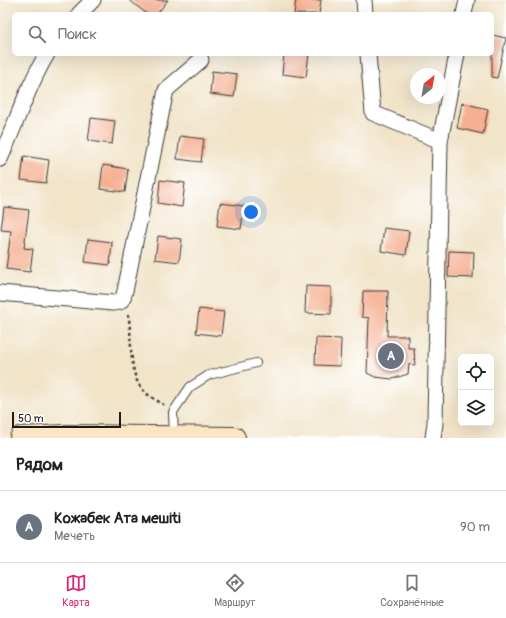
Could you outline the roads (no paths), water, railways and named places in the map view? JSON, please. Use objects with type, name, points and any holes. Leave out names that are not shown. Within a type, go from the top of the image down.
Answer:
[{"type":"main road","points":[[21,438],[174,436],[234,438]]},
{"type":"street","points":[[80,12],[93,0]]},
{"type":"street","points":[[364,0],[365,12]]},
{"type":"street","points":[[464,12],[467,0]]},
{"type":"street","points":[[0,159],[13,131],[27,94],[46,56]]},
{"type":"street","points":[[368,56],[373,113],[440,141]]},
{"type":"street","points":[[433,438],[435,415],[440,141],[457,56]]},
{"type":"street","points":[[0,293],[113,304],[120,302],[125,292],[166,90],[201,60]]},
{"type":"lane","points":[[174,436],[174,412],[190,387],[209,375],[256,363]]},
{"type":"place","name":"Кожабек Ата мешiti","points":[[391,356]]}]
